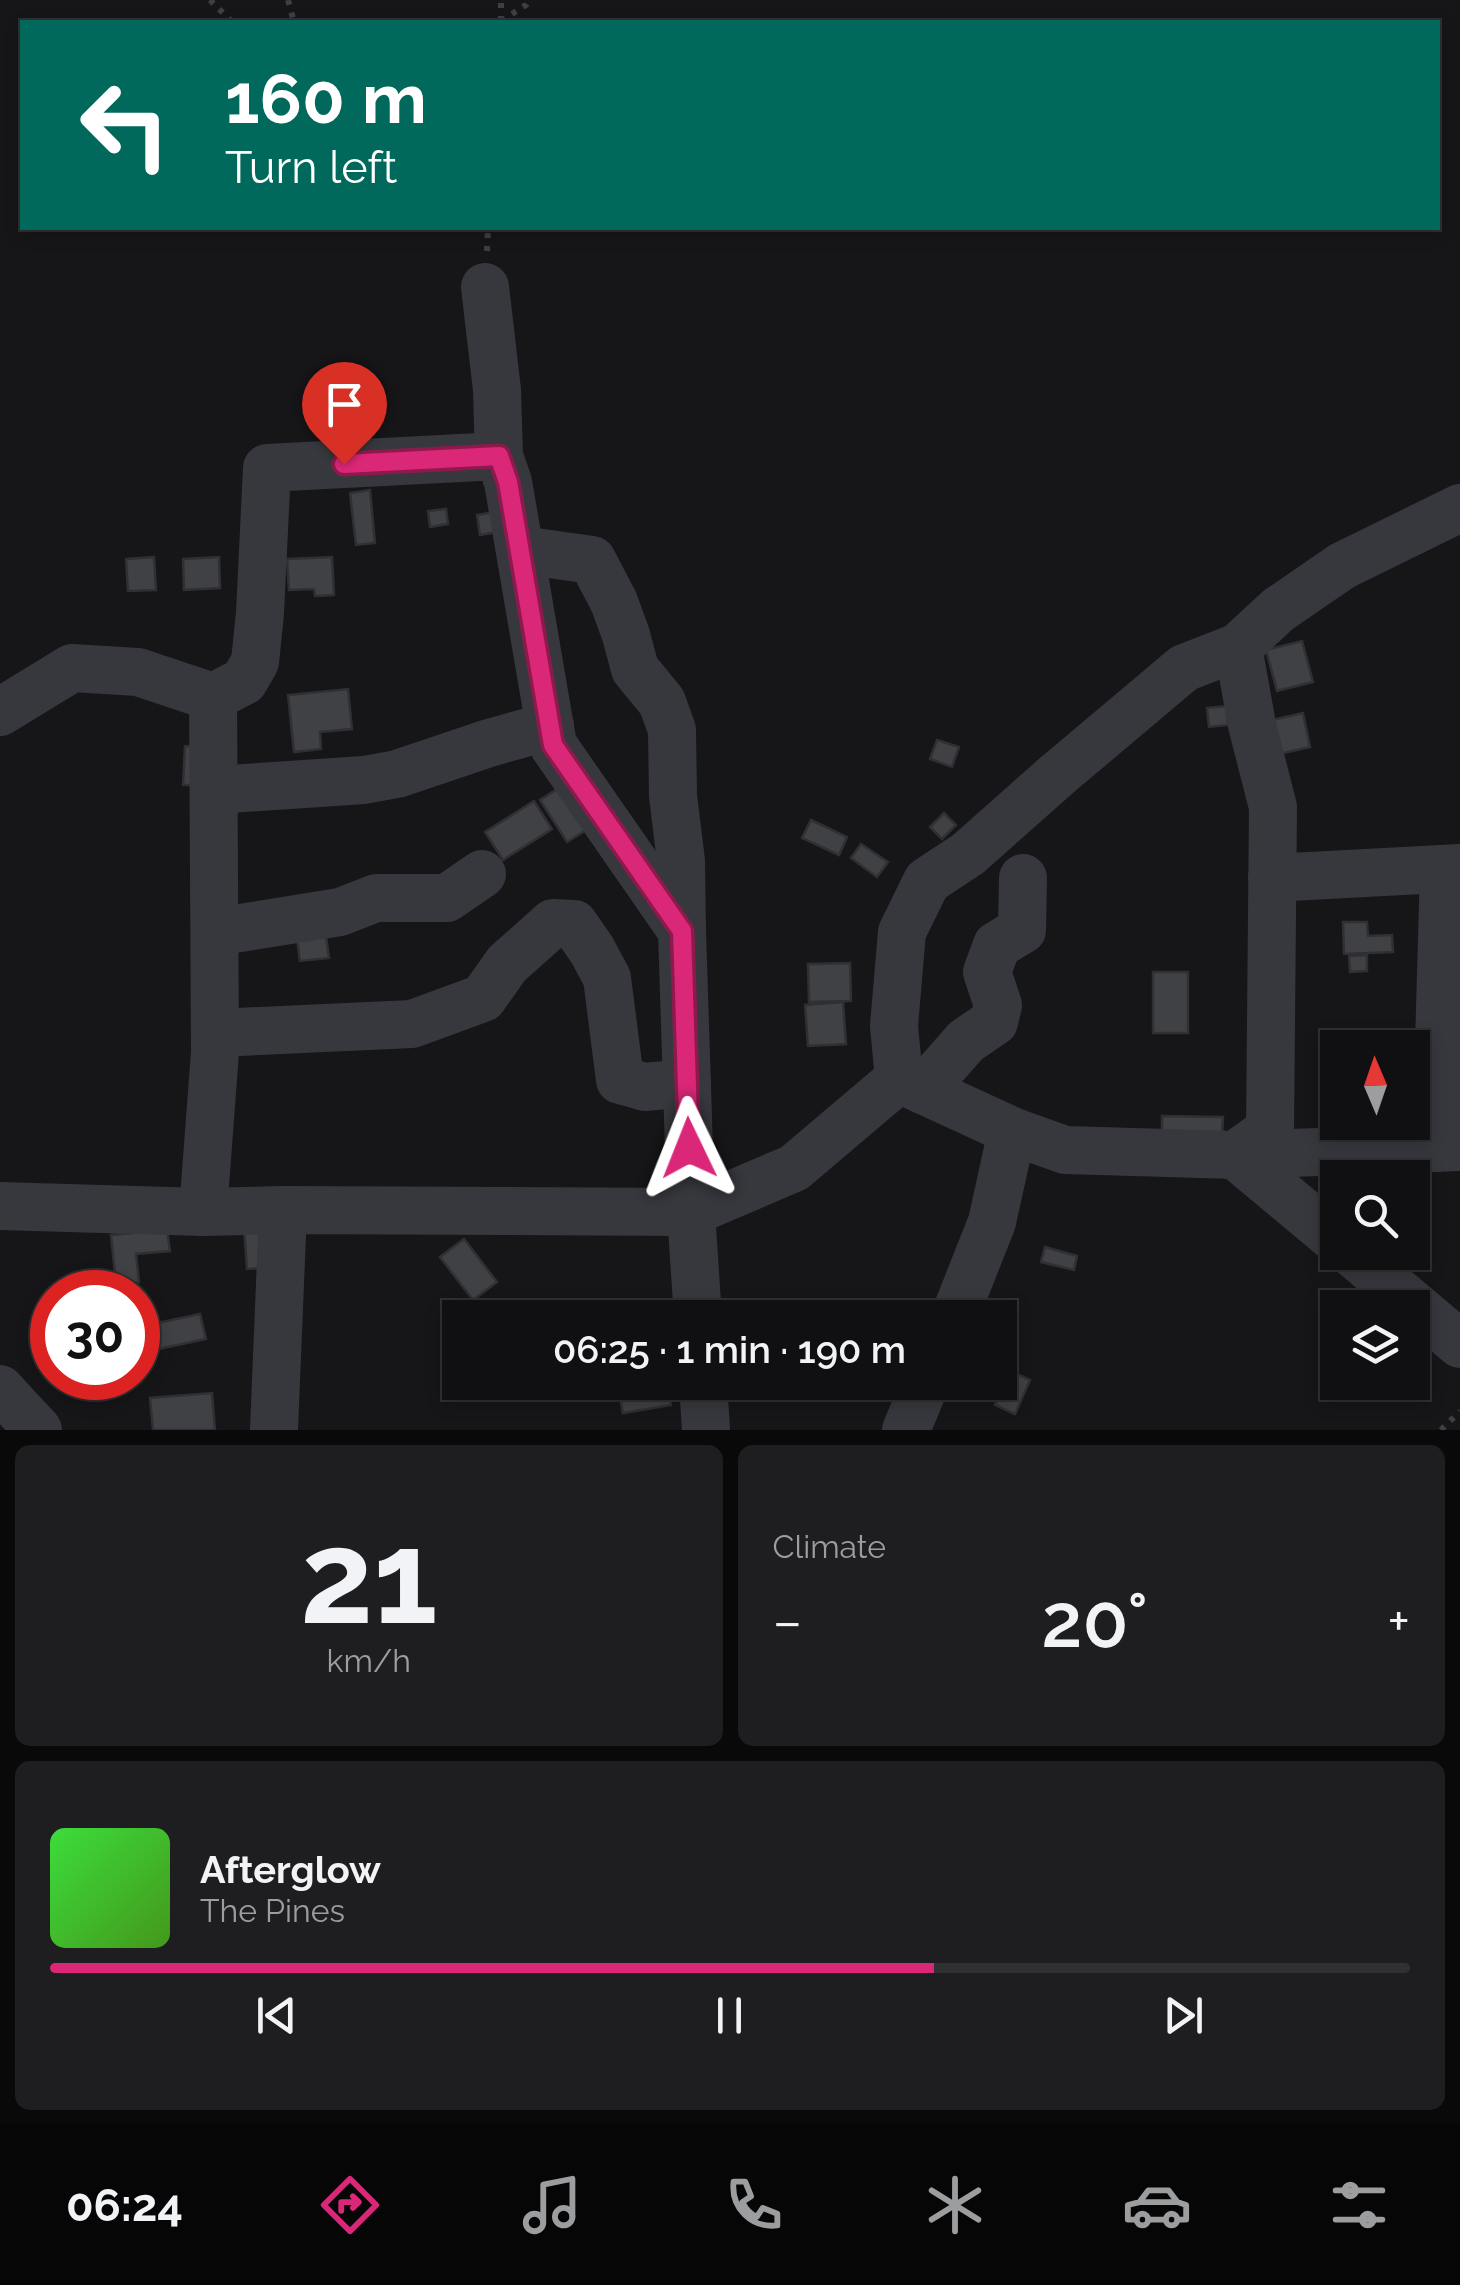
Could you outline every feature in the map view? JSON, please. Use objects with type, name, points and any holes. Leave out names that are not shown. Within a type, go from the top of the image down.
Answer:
[{"type":"street","points":[[484,287],[497,390],[499,456],[521,550],[553,745],[682,931]]},
{"type":"street","points":[[0,712],[72,668],[138,672],[214,697],[244,681],[255,662],[267,468],[499,456]]},
{"type":"street","points":[[1272,878],[1452,868],[1448,1148],[1235,1155],[1064,1150],[1012,1131],[911,1084],[894,1026],[902,932],[926,881],[968,854],[1184,668],[1238,647],[1278,610],[1342,566],[1460,508]]},
{"type":"street","points":[[521,550],[592,560],[614,602],[635,669],[662,702],[672,730],[673,796],[681,861],[697,1300]]},
{"type":"street","points":[[1235,1155],[1270,1130],[1273,807],[1238,647]]},
{"type":"street","points":[[203,1212],[215,1033],[214,697]]},
{"type":"street","points":[[214,790],[364,780],[397,774],[550,726]]},
{"type":"street","points":[[214,932],[340,912],[376,898],[447,898],[482,874]]},
{"type":"street","points":[[0,1206],[203,1212],[691,1212],[794,1168],[994,1022],[998,1005],[988,972],[997,945],[1022,930],[1023,878]]},
{"type":"street","points":[[215,1033],[412,1024],[483,998],[507,964],[553,923],[574,924],[607,978],[620,1080],[645,1088],[687,1083]]},
{"type":"street","points":[[961,1300],[992,1222],[1012,1131]]},
{"type":"street","points":[[1235,1155],[1320,1226]]},
{"type":"street","points":[[274,1430],[284,1210]]},
{"type":"street","points":[[1372,1270],[1460,1344]]},
{"type":"street","points":[[0,1390],[38,1430]]},
{"type":"street","points":[[704,1400],[706,1430]]},
{"type":"street","points":[[906,1430],[918,1400]]},
{"type":"path","points":[[210,0],[230,20]]},
{"type":"path","points":[[504,20],[530,0]]},
{"type":"path","points":[[1441,1430],[1460,1410]]},
{"type":"building","points":[[370,490],[375,543],[356,545],[350,493]]},
{"type":"building","points":[[446,509],[448,524],[430,527],[428,511]]},
{"type":"building","points":[[501,511],[504,531],[480,535],[477,515]]},
{"type":"building","points":[[154,557],[156,590],[128,591],[126,559]]},
{"type":"building","points":[[219,557],[220,588],[184,590],[183,559]]},
{"type":"building","points":[[332,557],[334,595],[315,596],[314,589],[289,590],[287,559]]},
{"type":"building","points":[[1302,641],[1313,682],[1277,691],[1266,650]]},
{"type":"building","points":[[348,689],[352,729],[320,732],[321,749],[294,752],[288,695]]},
{"type":"building","points":[[1226,706],[1228,725],[1209,727],[1207,708]]},
{"type":"building","points":[[1303,713],[1310,747],[1266,757],[1259,723]]},
{"type":"building","points":[[937,740],[959,747],[952,767],[930,759]]},
{"type":"building","points":[[185,746],[199,747],[198,785],[183,785]]},
{"type":"building","points":[[559,788],[586,830],[567,842],[540,800]]},
{"type":"building","points":[[534,801],[552,829],[503,860],[485,832]]},
{"type":"building","points":[[944,813],[956,825],[942,839],[930,827]]},
{"type":"building","points":[[811,820],[847,837],[839,855],[802,838]]},
{"type":"building","points":[[861,844],[888,862],[877,877],[851,858]]},
{"type":"building","points":[[1343,922],[1367,922],[1368,936],[1392,935],[1393,952],[1344,954]]},
{"type":"building","points":[[326,936],[329,958],[300,961],[297,939]]},
{"type":"building","points":[[1367,955],[1367,971],[1350,972],[1349,956]]},
{"type":"building","points":[[850,963],[851,1001],[809,1002],[808,964]]},
{"type":"building","points":[[1153,972],[1188,972],[1188,1033],[1153,1033]]},
{"type":"building","points":[[843,1002],[846,1044],[808,1046],[805,1005]]},
{"type":"building","points":[[1162,1116],[1223,1117],[1222,1136],[1162,1135]]},
{"type":"building","points":[[268,1225],[272,1267],[247,1269],[244,1227]]},
{"type":"building","points":[[167,1230],[170,1251],[136,1254],[138,1270],[115,1270],[111,1235]]},
{"type":"building","points":[[464,1239],[497,1282],[473,1300],[440,1257]]},
{"type":"building","points":[[1045,1247],[1077,1256],[1074,1270],[1041,1262]]},
{"type":"building","points":[[200,1314],[206,1339],[160,1349],[160,1323]]},
{"type":"building","points":[[1017,1374],[1030,1380],[1015,1414],[995,1405],[997,1400],[1017,1400]]},
{"type":"building","points":[[212,1393],[215,1430],[153,1430],[150,1400]]},
{"type":"building","points":[[620,1400],[670,1400],[671,1405],[623,1413]]},
{"type":"route","points":[[344,464],[499,456],[524,565],[553,745],[682,931],[689,1148]]}]
